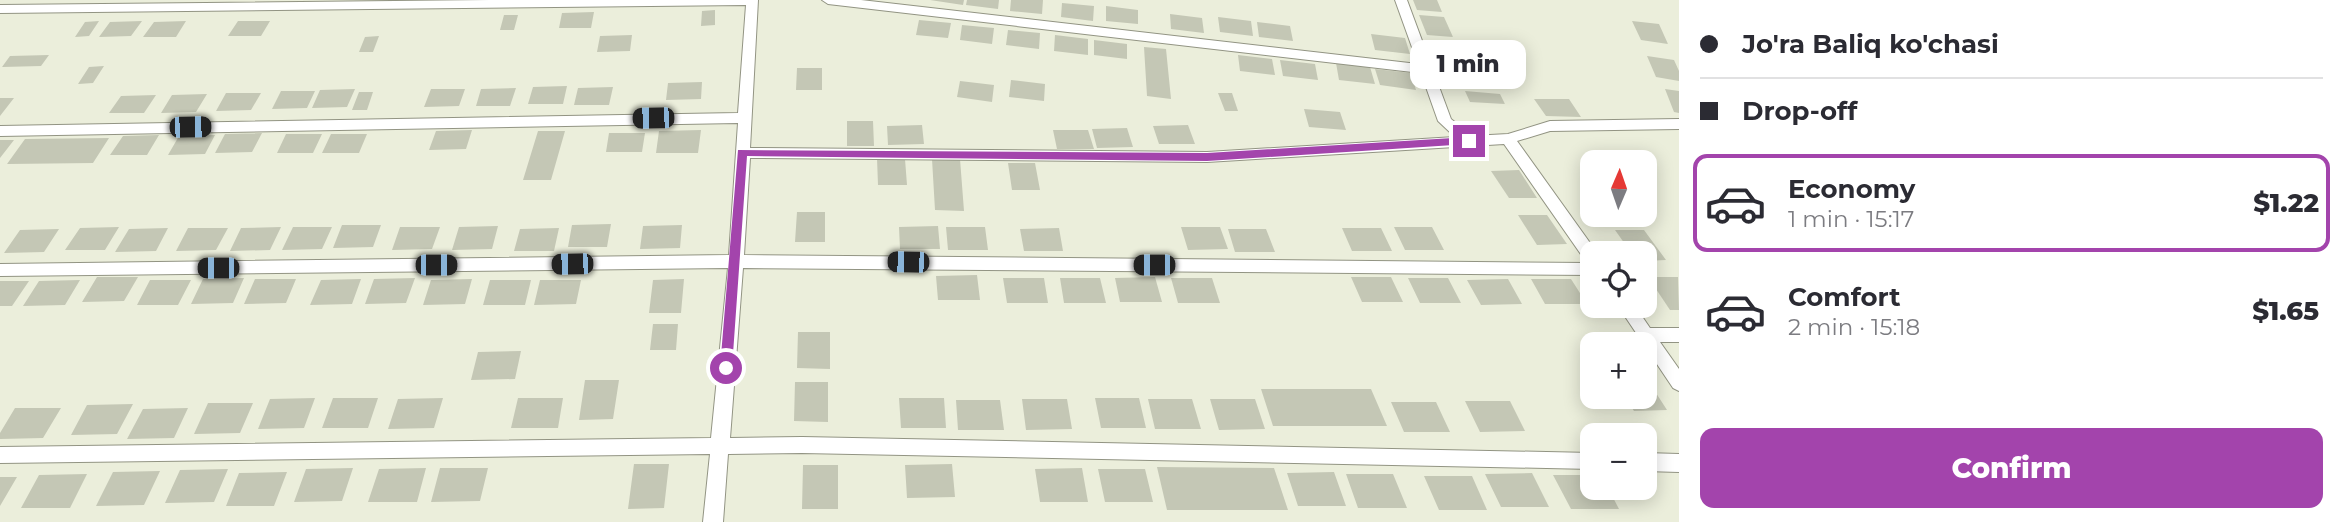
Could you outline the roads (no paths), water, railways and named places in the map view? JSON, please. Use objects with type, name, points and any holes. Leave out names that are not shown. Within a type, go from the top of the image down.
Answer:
[{"type":"street","points":[[828,0],[1427,69]]},
{"type":"street","points":[[1401,0],[1445,121],[1469,141]]},
{"type":"street","points":[[0,9],[752,1],[736,262],[713,522]]},
{"type":"street","points":[[0,131],[743,118]]},
{"type":"street","points":[[742,153],[1207,157],[1508,139],[1550,126],[1679,124]]},
{"type":"street","points":[[1508,139],[1580,241]]},
{"type":"street","points":[[0,270],[736,262],[1580,269]]},
{"type":"street","points":[[1657,335],[1679,335]]},
{"type":"street","points":[[1657,351],[1679,383]]},
{"type":"street","points":[[0,455],[802,445],[1580,461]]},
{"type":"street","points":[[1657,462],[1679,463]]}]
